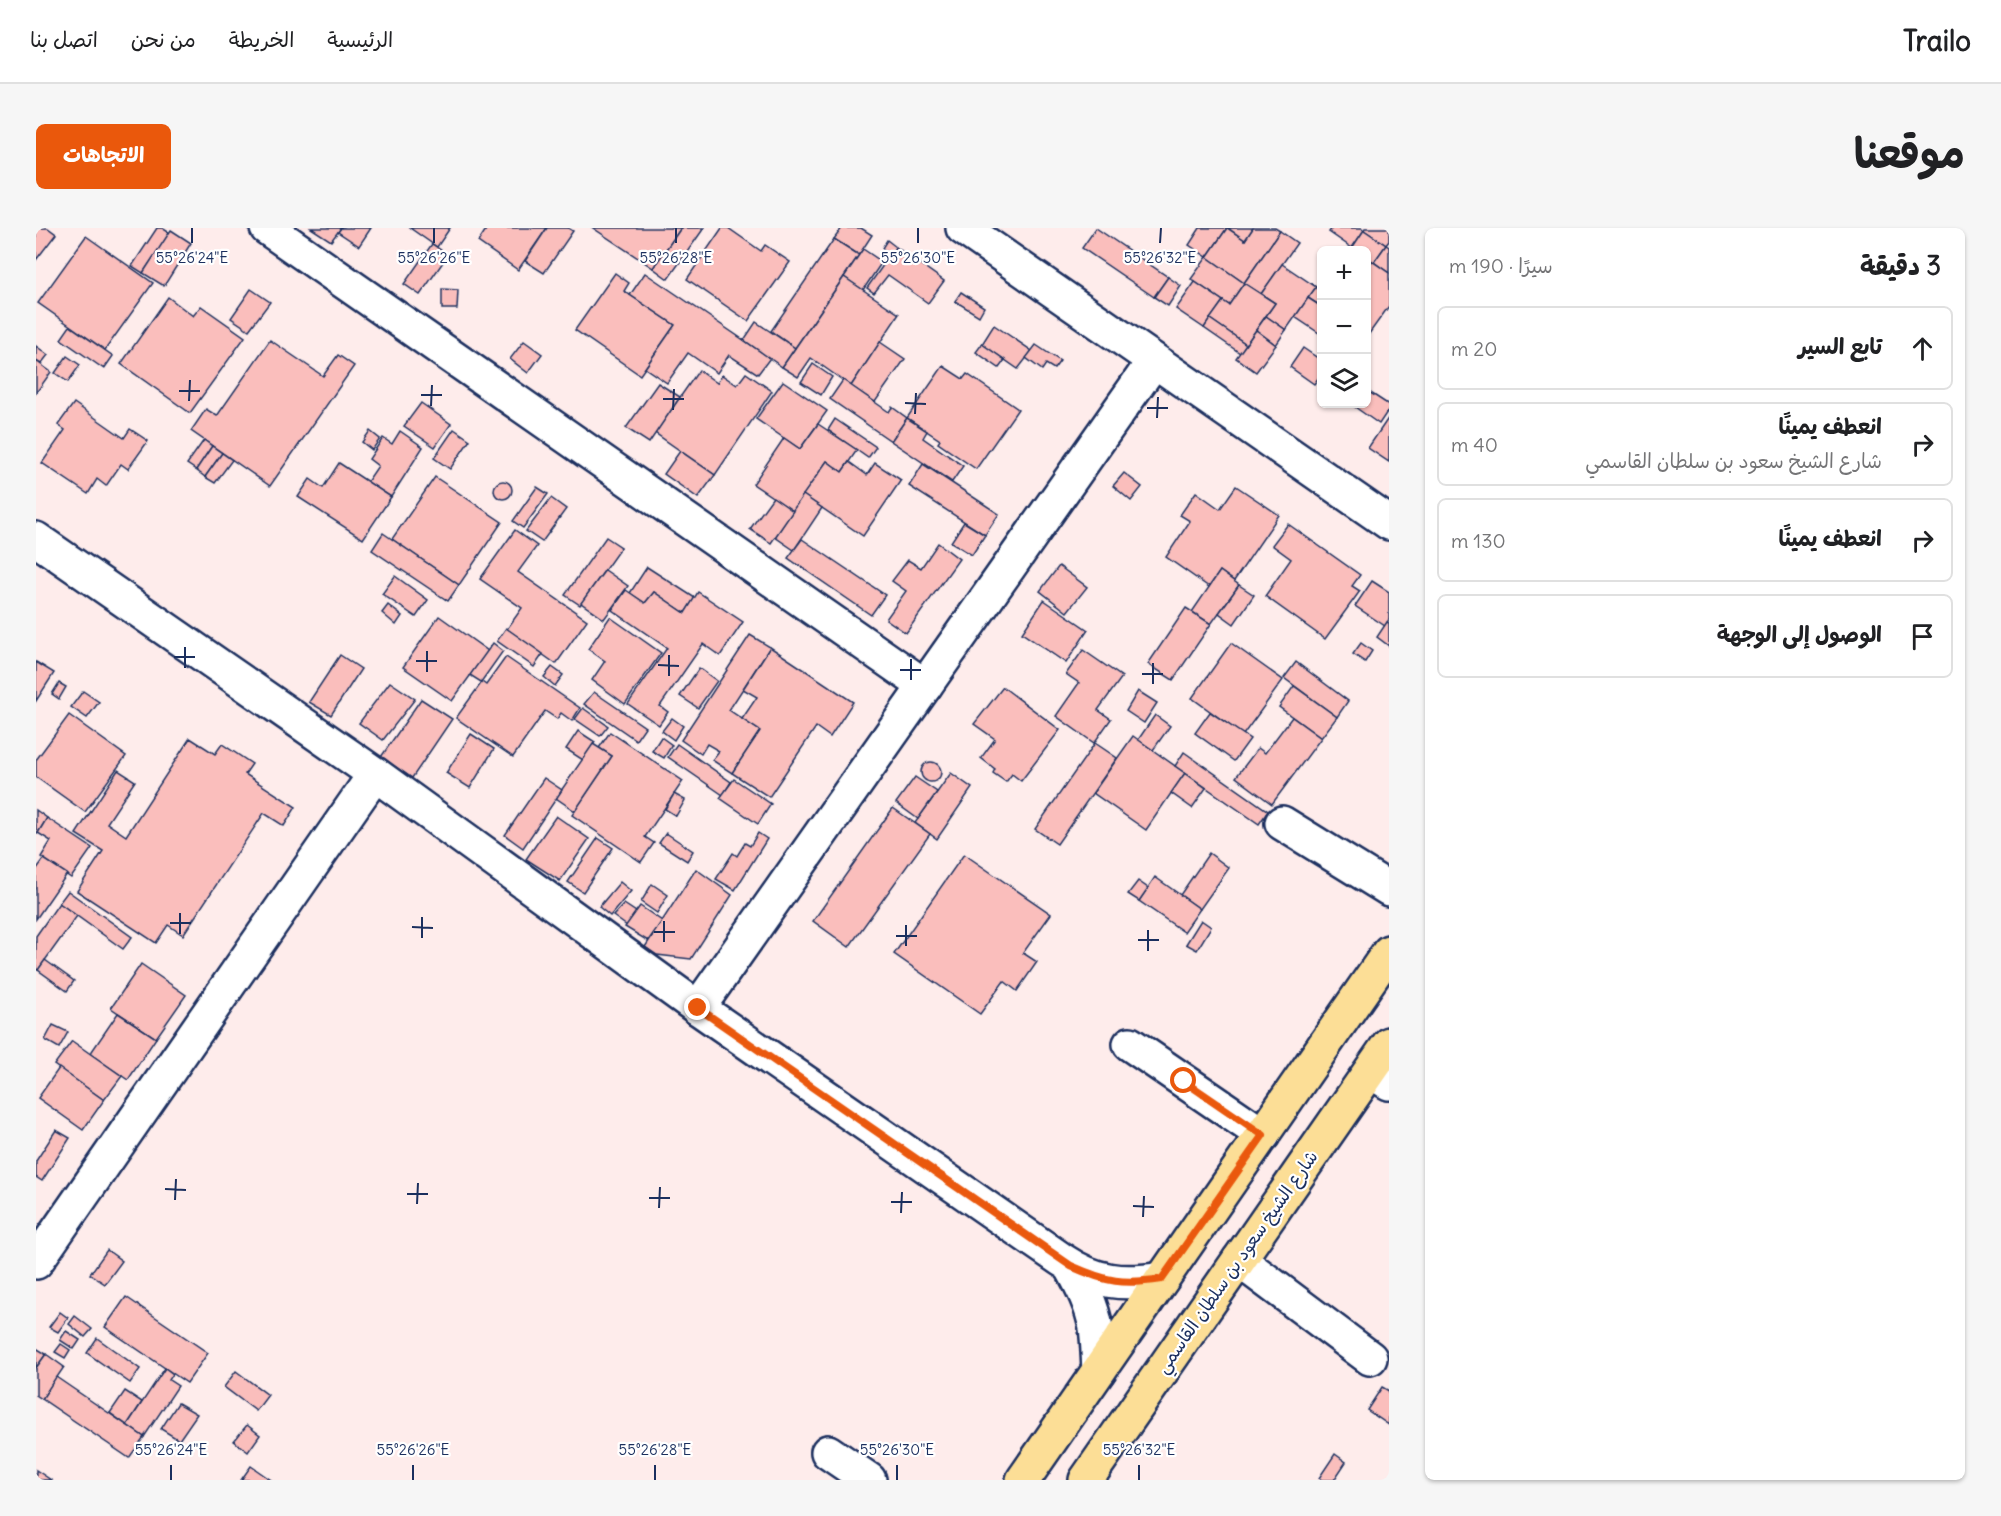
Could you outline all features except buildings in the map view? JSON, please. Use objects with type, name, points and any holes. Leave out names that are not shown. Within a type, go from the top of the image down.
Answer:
[{"type":"main road","points":[[1023,1480],[1389,952]]},
{"type":"main road","name":"شارع الشيخ سعود بن سلطان القاسمي","points":[[1094,1477],[1239,1260],[1380,1077],[1389,1044]]},
{"type":"street","points":[[267,228],[925,686]]},
{"type":"street","points":[[963,228],[1389,523]]},
{"type":"street","points":[[698,1008],[1154,361]]},
{"type":"street","points":[[41,553],[375,774],[698,1008],[1071,1266],[1092,1276],[1122,1283],[1162,1279]]},
{"type":"street","points":[[36,1262],[375,774]]},
{"type":"street","points":[[1282,823],[1389,889]]},
{"type":"street","points":[[1131,1044],[1263,1135]]},
{"type":"street","points":[[1239,1260],[1370,1358]]},
{"type":"street","points":[[1071,1266],[1087,1295],[1091,1308],[1096,1329],[1099,1370]]},
{"type":"street","points":[[828,1452],[869,1480]]},
{"type":"route","points":[[698,1008],[1071,1266],[1108,1281],[1122,1283],[1162,1279],[1263,1135],[1184,1081]]}]
